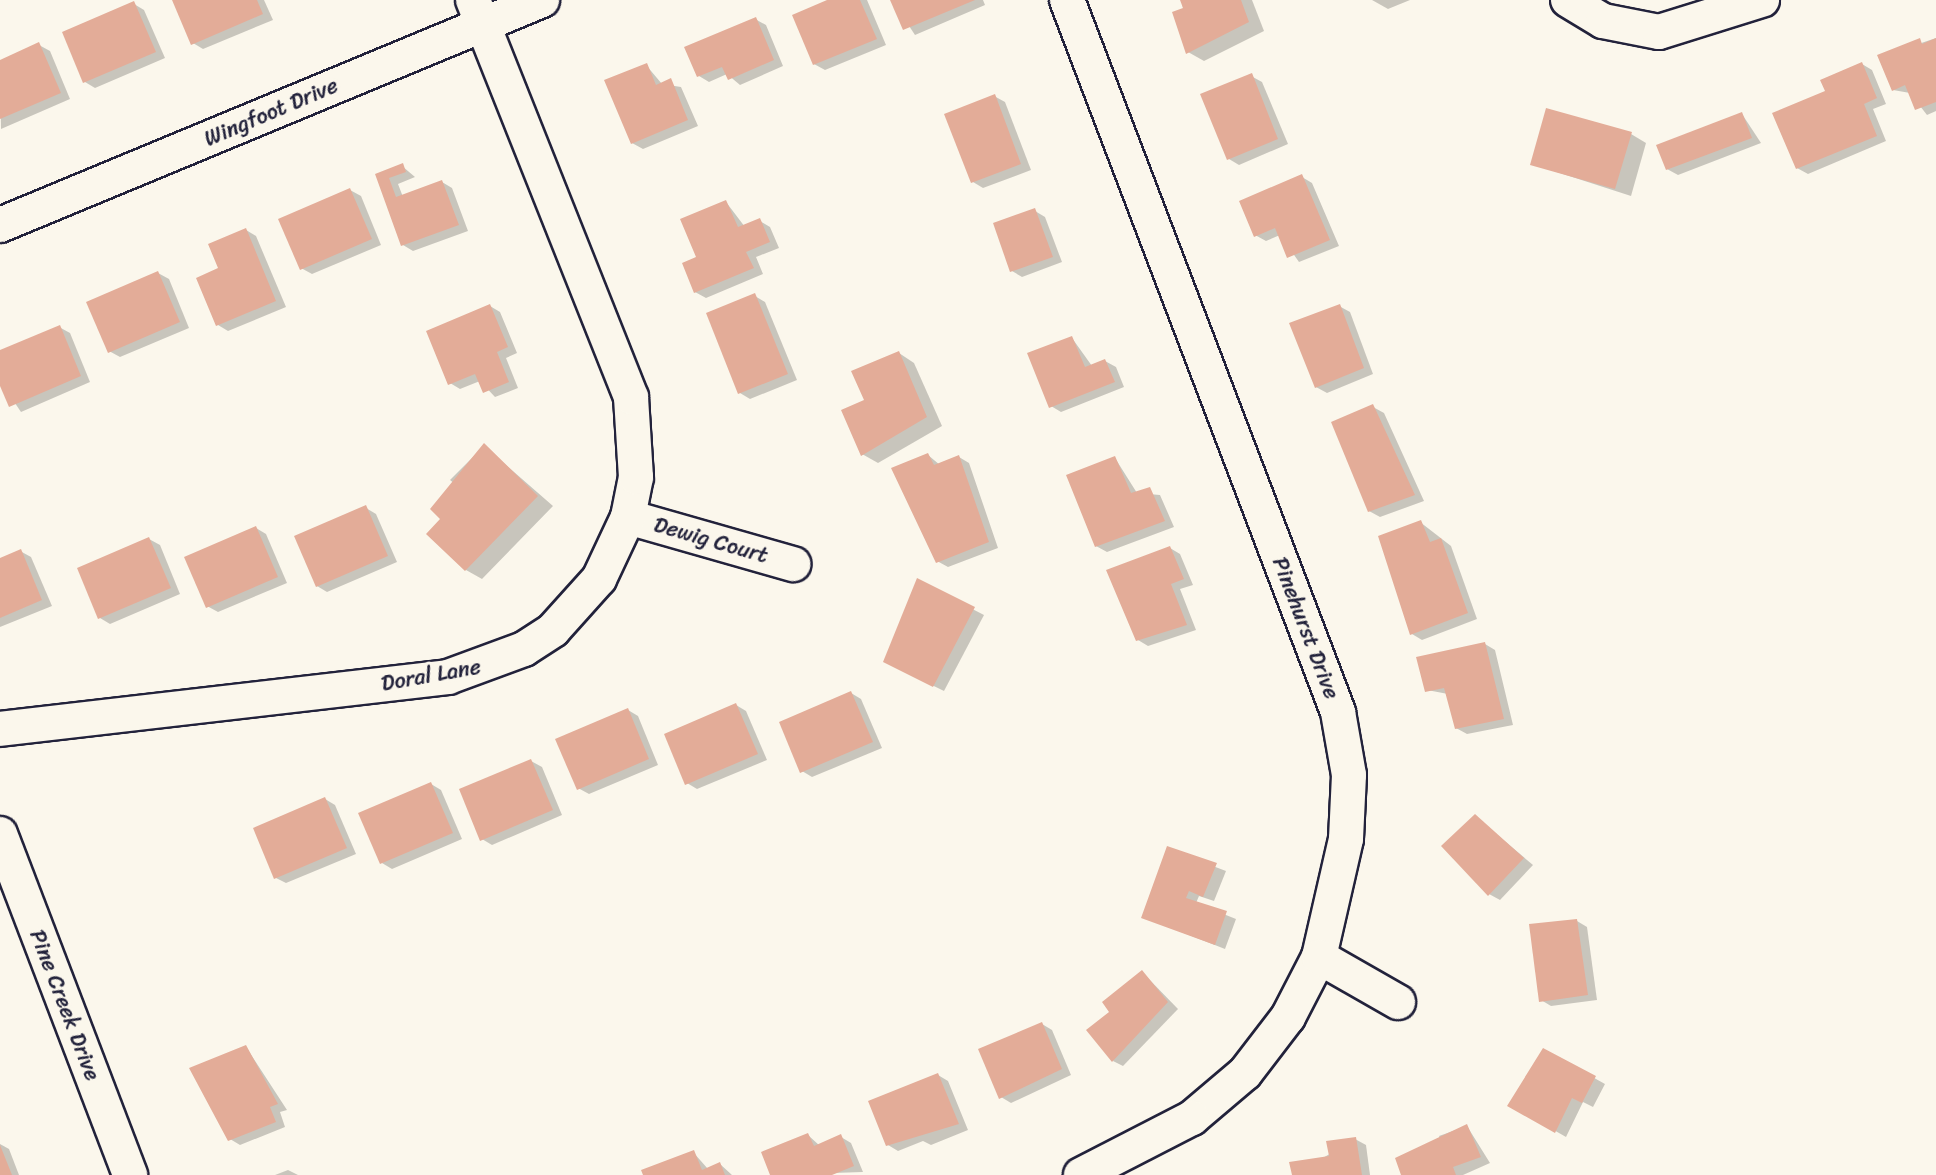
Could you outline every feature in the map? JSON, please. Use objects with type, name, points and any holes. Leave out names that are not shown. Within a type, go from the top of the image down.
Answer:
[{"type":"street","name":"Wingfoot Drive","points":[[0,225],[478,12],[542,0]]},
{"type":"street","name":"Pinehurst Drive","points":[[1067,0],[1338,712],[1349,775],[1346,839],[1319,957],[1288,1017],[1245,1073],[1192,1118],[1081,1175]]},
{"type":"street","points":[[1568,0],[1603,21],[1659,32],[1762,0]]},
{"type":"street","name":"Doral Lane","points":[[0,729],[448,677],[493,664],[553,630],[578,606],[628,517],[637,437],[631,397],[478,12]]},
{"type":"street","name":"Dewig Court","points":[[628,517],[793,564]]},
{"type":"street","name":"Pine Creek Drive","points":[[0,834],[130,1175]]},
{"type":"street","points":[[1319,957],[1398,1002]]},
{"type":"building","points":[[172,0],[257,0],[263,14],[191,45]]},
{"type":"building","points":[[827,0],[860,0],[877,39],[813,65],[792,15]]},
{"type":"building","points":[[890,0],[975,0],[903,30]]},
{"type":"building","points":[[1180,0],[1241,0],[1249,22],[1186,54],[1172,12],[1183,8]]},
{"type":"building","points":[[134,1],[156,52],[83,83],[62,32]]},
{"type":"building","points":[[756,17],[774,60],[728,80],[722,67],[697,77],[684,47]]},
{"type":"building","points":[[1920,38],[1922,44],[1936,38],[1936,102],[1915,110],[1905,85],[1892,91],[1877,55]]},
{"type":"building","points":[[39,42],[61,93],[0,119],[0,60]]},
{"type":"building","points":[[1862,62],[1877,98],[1864,104],[1877,136],[1796,169],[1772,113],[1825,91],[1820,80]]},
{"type":"building","points":[[647,63],[656,85],[671,78],[688,120],[631,144],[604,80]]},
{"type":"building","points":[[1252,73],[1278,139],[1227,160],[1200,94]]},
{"type":"building","points":[[995,94],[1021,164],[971,183],[944,114]]},
{"type":"building","points":[[1546,108],[1632,132],[1615,189],[1530,165]]},
{"type":"building","points":[[1742,112],[1752,138],[1666,170],[1656,145]]},
{"type":"building","points":[[403,163],[406,172],[389,178],[396,197],[442,180],[459,225],[401,246],[375,174]]},
{"type":"building","points":[[1302,174],[1330,240],[1287,258],[1275,228],[1254,237],[1239,201]]},
{"type":"building","points":[[350,188],[372,239],[300,270],[278,219]]},
{"type":"building","points":[[726,200],[738,227],[760,218],[770,242],[746,252],[754,268],[694,293],[682,263],[696,257],[680,219]]},
{"type":"building","points":[[1035,208],[1053,257],[1010,272],[993,223]]},
{"type":"building","points":[[246,228],[276,301],[216,326],[196,278],[218,268],[208,244]]},
{"type":"building","points":[[158,271],[180,322],[108,353],[86,302]]},
{"type":"building","points":[[755,293],[788,374],[738,394],[706,313]]},
{"type":"building","points":[[490,304],[508,347],[497,352],[509,382],[483,393],[475,374],[448,385],[426,331]]},
{"type":"building","points":[[1340,304],[1364,368],[1315,388],[1289,323]]},
{"type":"building","points":[[60,325],[81,376],[9,407],[0,386],[0,350]]},
{"type":"building","points":[[1072,336],[1085,367],[1105,359],[1115,382],[1049,408],[1027,353]]},
{"type":"building","points":[[899,351],[927,417],[861,456],[841,410],[864,400],[851,371]]},
{"type":"building","points":[[1373,404],[1415,495],[1368,512],[1331,422]]},
{"type":"building","points":[[484,443],[538,496],[465,571],[426,534],[440,519],[430,509]]},
{"type":"building","points":[[928,453],[934,465],[959,455],[989,542],[936,563],[891,468]]},
{"type":"building","points":[[1115,456],[1131,493],[1150,487],[1165,521],[1095,547],[1066,475]]},
{"type":"building","points":[[366,505],[388,556],[316,587],[294,536]]},
{"type":"building","points":[[1421,520],[1430,542],[1441,538],[1468,613],[1410,635],[1378,536]]},
{"type":"building","points":[[256,526],[278,577],[206,608],[184,557]]},
{"type":"building","points":[[149,537],[171,588],[98,619],[77,568]]},
{"type":"building","points":[[1170,546],[1184,579],[1171,584],[1187,625],[1136,641],[1106,570]]},
{"type":"building","points":[[21,549],[42,600],[0,618],[0,558]]},
{"type":"building","points":[[917,578],[975,607],[933,687],[883,662]]},
{"type":"building","points":[[1485,642],[1504,719],[1455,729],[1444,688],[1425,692],[1416,657]]},
{"type":"building","points":[[851,691],[873,742],[800,773],[779,722]]},
{"type":"building","points":[[736,703],[758,754],[685,785],[664,734]]},
{"type":"building","points":[[628,708],[649,759],[577,790],[555,739]]},
{"type":"building","points":[[531,759],[553,810],[480,841],[459,789]]},
{"type":"building","points":[[431,782],[453,833],[380,864],[358,813]]},
{"type":"building","points":[[325,797],[347,848],[274,879],[253,828]]},
{"type":"building","points":[[1475,814],[1524,858],[1488,896],[1441,846]]},
{"type":"building","points":[[1167,846],[1217,863],[1203,897],[1189,891],[1186,898],[1227,911],[1215,945],[1141,918]]},
{"type":"building","points":[[1577,919],[1588,995],[1539,1002],[1529,924]]},
{"type":"building","points":[[1142,970],[1168,1002],[1112,1062],[1086,1030],[1109,1012],[1102,1002]]},
{"type":"building","points":[[1042,1022],[1062,1069],[999,1099],[978,1049]]},
{"type":"building","points":[[246,1045],[278,1104],[270,1107],[276,1122],[228,1141],[189,1068]]},
{"type":"building","points":[[1543,1048],[1596,1076],[1582,1103],[1572,1098],[1555,1133],[1507,1106]]},
{"type":"building","points":[[938,1073],[959,1124],[886,1146],[868,1101]]},
{"type":"building","points":[[1467,1124],[1481,1157],[1453,1167],[1456,1175],[1401,1175],[1395,1158]]},
{"type":"building","points":[[808,1133],[814,1146],[841,1134],[854,1166],[832,1175],[770,1175],[761,1152]]},
{"type":"building","points":[[1356,1137],[1362,1175],[1292,1175],[1289,1162],[1329,1156],[1326,1141]]},
{"type":"building","points":[[0,1145],[12,1175],[0,1175]]},
{"type":"building","points":[[694,1150],[702,1170],[720,1162],[725,1175],[643,1175],[641,1170]]}]
